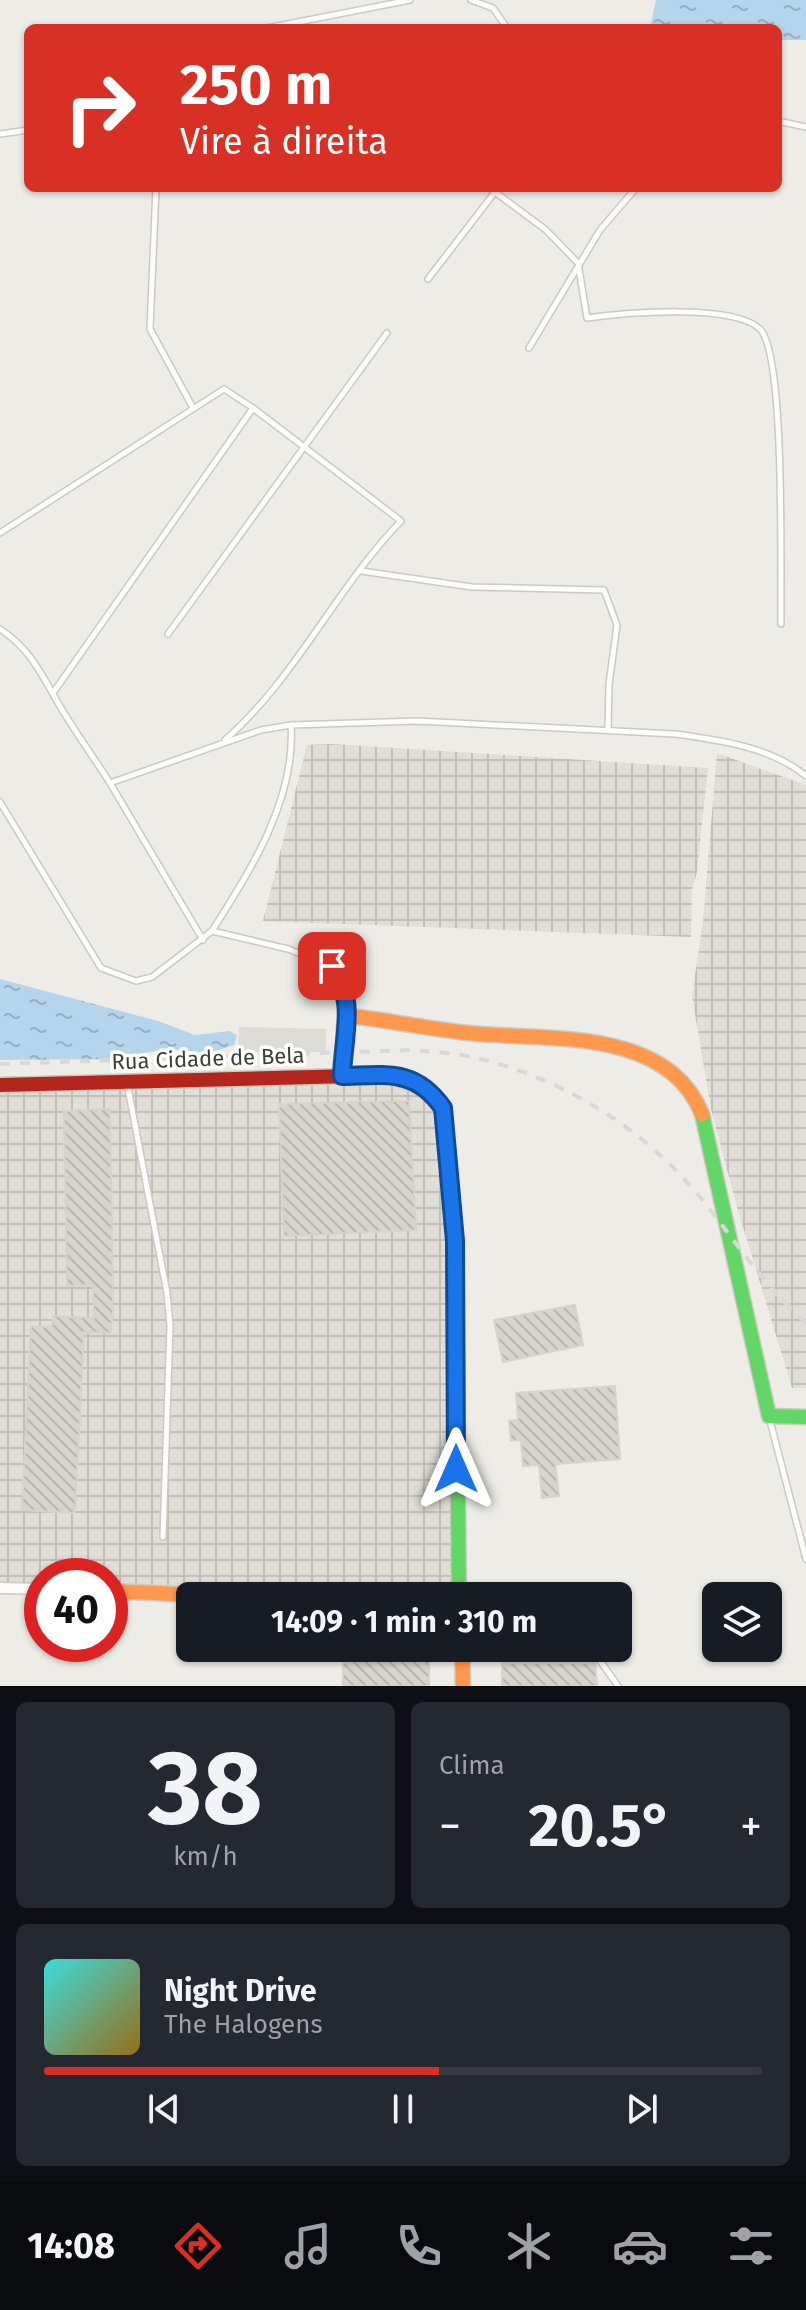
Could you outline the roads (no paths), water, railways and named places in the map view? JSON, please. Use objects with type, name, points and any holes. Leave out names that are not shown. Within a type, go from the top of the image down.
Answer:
[{"type":"street","points":[[342,1076],[344,1026],[348,1018],[616,1047],[645,1057],[680,1079],[702,1111],[709,1136],[769,1416],[806,1417]]},
{"type":"street","name":"Rua Cidade de Bela","points":[[0,1085],[390,1075],[414,1079],[431,1092],[443,1108],[455,1241],[459,1582]]},
{"type":"street","points":[[0,1588],[24,1589]]},
{"type":"street","points":[[128,1592],[176,1594]]},
{"type":"street","points":[[462,1662],[463,1686]]},
{"type":"lane","points":[[287,24],[410,0]]},
{"type":"lane","points":[[471,0],[493,8],[504,24]]},
{"type":"lane","points":[[782,122],[806,127]]},
{"type":"lane","points":[[0,134],[24,131]]},
{"type":"lane","points":[[156,192],[150,329],[192,406]]},
{"type":"lane","points":[[428,279],[491,192]]},
{"type":"lane","points":[[497,192],[546,230],[578,263],[587,318],[675,310],[740,320],[759,328],[768,341],[776,385],[781,624]]},
{"type":"lane","points":[[529,348],[578,263],[633,192]]},
{"type":"lane","points":[[168,634],[387,333]]},
{"type":"lane","points":[[0,533],[127,453],[192,406],[224,389],[401,521],[266,697],[221,744]]},
{"type":"lane","points":[[53,693],[253,408]]},
{"type":"lane","points":[[360,571],[472,587],[604,590],[617,625],[609,684],[608,730]]},
{"type":"lane","points":[[0,629],[19,641],[36,660],[203,940]]},
{"type":"lane","points":[[110,783],[261,730],[291,725],[417,721],[675,734],[719,741],[781,758],[806,776]]},
{"type":"lane","points":[[0,802],[101,968],[136,981],[152,977],[212,931],[262,846],[287,776],[291,725]]},
{"type":"lane","points":[[212,931],[288,949],[332,966],[342,984],[348,1018]]},
{"type":"lane","points":[[127,1082],[167,1293],[170,1326],[163,1537]]},
{"type":"lane","points":[[769,1416],[806,1559]]},
{"type":"lane","points":[[601,1662],[618,1686]]},
{"type":"water","points":[[656,0],[806,0],[806,40],[782,40],[782,24],[651,24]]},
{"type":"water","points":[[0,979],[158,1021],[195,1035],[229,1031],[237,1035],[234,1045],[209,1053],[169,1049],[107,1059],[0,1060]]},
{"type":"railway","points":[[0,1064],[411,1050],[469,1056],[510,1068],[573,1094],[602,1111],[657,1152],[704,1202],[778,1295],[806,1323]]}]
